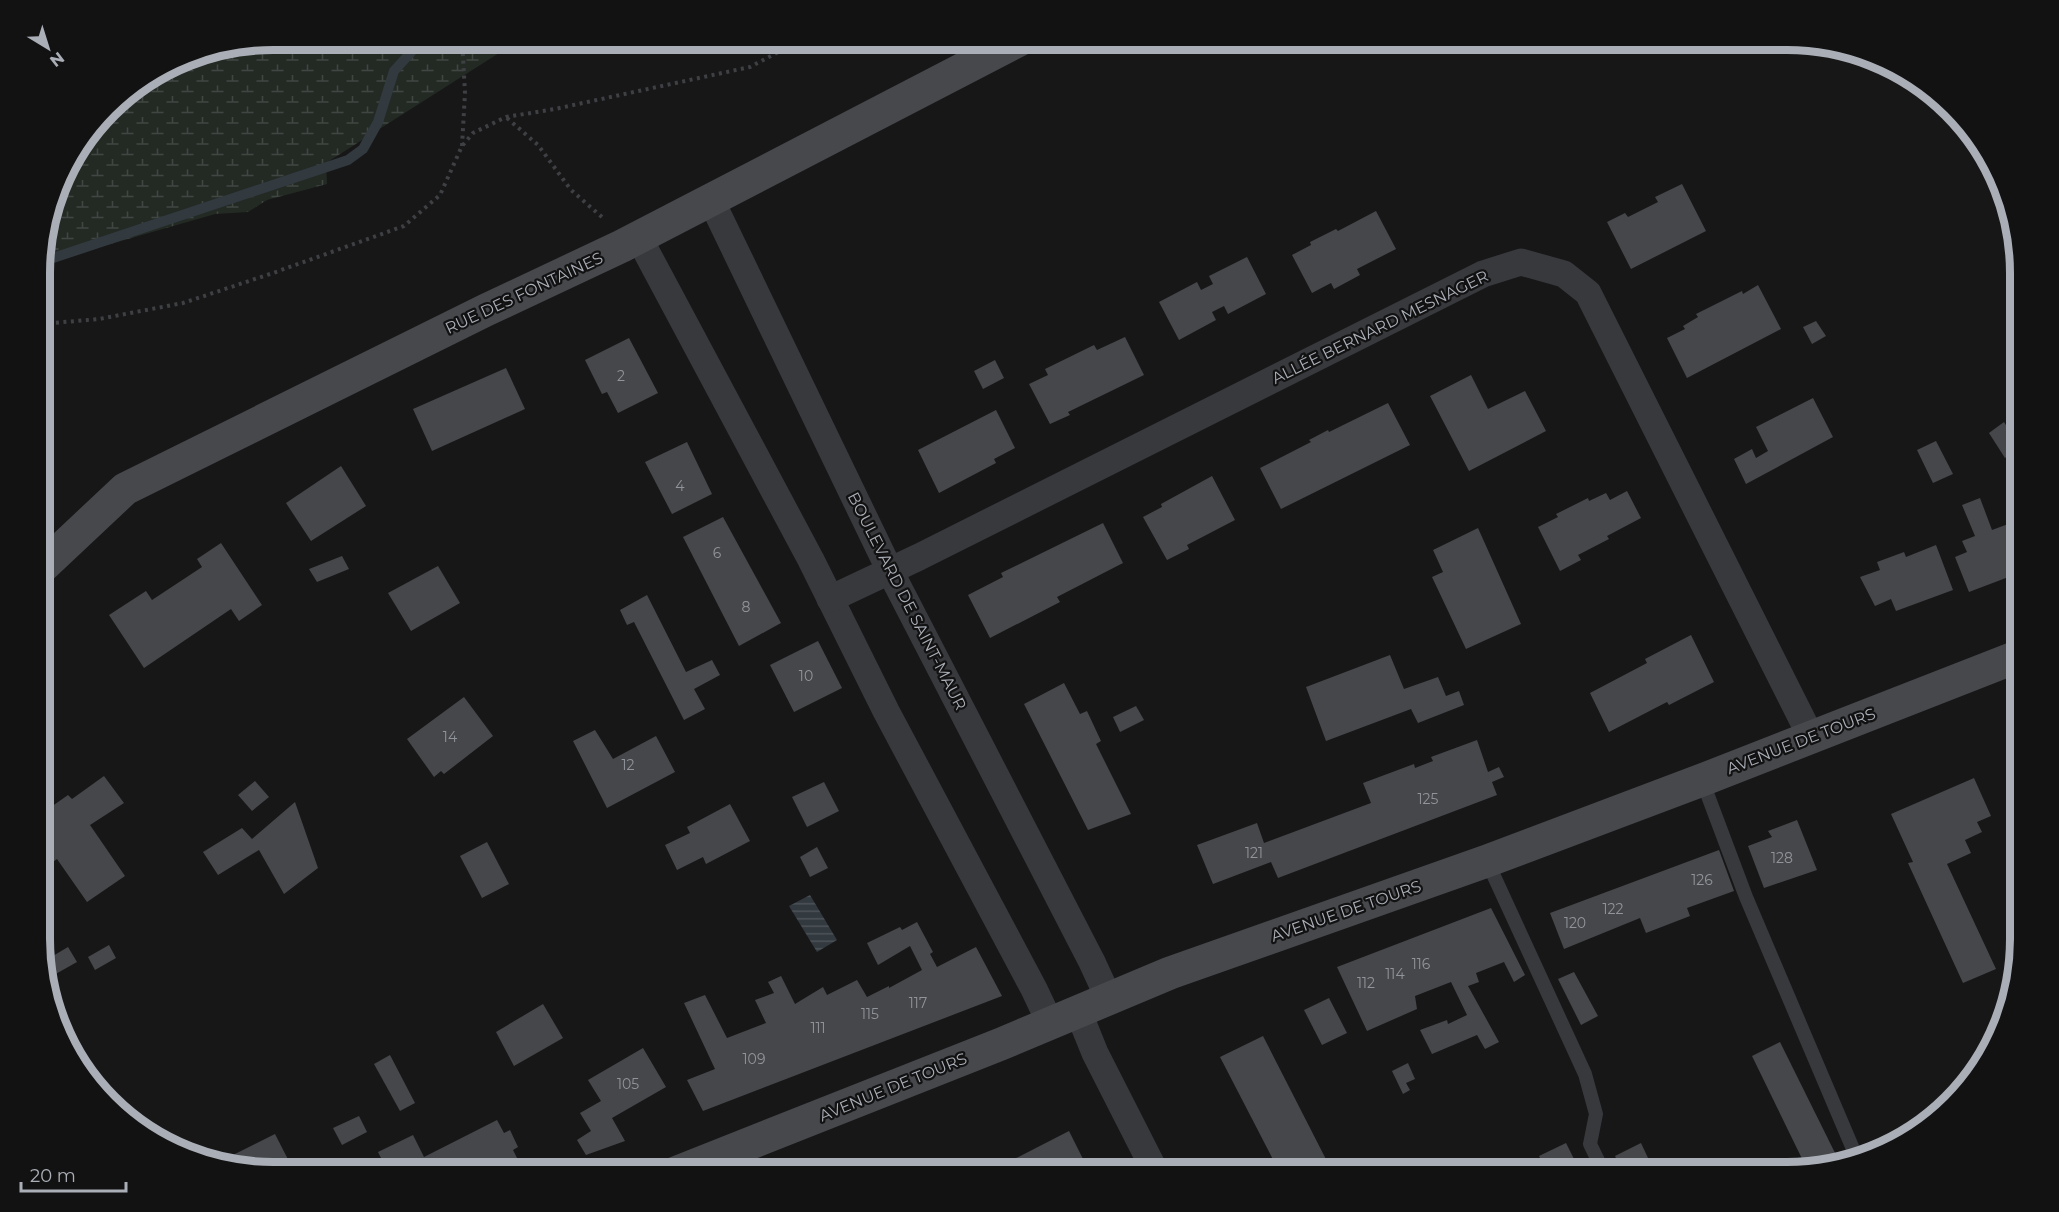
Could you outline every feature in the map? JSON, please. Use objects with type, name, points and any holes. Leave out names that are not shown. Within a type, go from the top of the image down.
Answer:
[{"type":"main road","name":"RUE DES FONTAINES","points":[[50,560],[125,489],[486,310],[639,238],[1000,50]]},
{"type":"main road","name":"AVENUE DE TOURS","points":[[702,1162],[1170,973],[1487,861],[2010,659]]},
{"type":"street","name":"BOULEVARD DE SAINT-MAUR","points":[[711,200],[890,571],[1109,999]]},
{"type":"street","points":[[639,238],[811,560],[891,721],[1034,989],[1064,1017],[1095,1053],[1150,1162]]},
{"type":"street","name":"ALLÉE BERNARD MESNAGER","points":[[830,599],[1483,274],[1521,262],[1564,274],[1588,293],[1810,737]]},
{"type":"lane","points":[[1702,780],[1746,897],[1855,1152]]},
{"type":"lane","points":[[1487,861],[1585,1074],[1596,1114],[1590,1144],[1599,1162]]},
{"type":"path","points":[[462,146],[465,93],[463,50]]},
{"type":"path","points":[[50,323],[99,319],[183,303],[404,226],[440,195],[462,146],[473,133],[506,117],[555,109],[750,67],[782,50]]},
{"type":"path","points":[[506,117],[538,145],[571,190],[598,215],[639,238]]},
{"type":"green space","points":[[504,50],[326,163],[327,184],[267,200],[248,212],[215,214],[50,261],[51,243],[61,201],[72,174],[87,148],[125,105],[148,87],[174,72],[214,57],[243,51]]},
{"type":"shaded area","points":[[810,895],[837,940],[817,952],[789,906]]},
{"type":"building","points":[[1682,184],[1706,231],[1631,269],[1607,222],[1625,213],[1628,217],[1658,202],[1655,197]]},
{"type":"building","points":[[1376,211],[1396,249],[1357,269],[1360,275],[1334,289],[1331,283],[1312,293],[1292,255],[1311,245],[1310,242],[1336,229],[1338,231]]},
{"type":"building","points":[[1247,257],[1266,294],[1228,314],[1224,306],[1212,312],[1216,320],[1179,340],[1159,302],[1197,282],[1201,290],[1213,284],[1209,276]]},
{"type":"building","points":[[1758,285],[1781,329],[1687,378],[1667,338],[1685,329],[1683,326],[1698,317],[1696,314]]},
{"type":"building","points":[[1816,321],[1826,336],[1812,344],[1803,327]]},
{"type":"building","points":[[1125,337],[1144,375],[1068,412],[1070,415],[1050,424],[1029,384],[1048,375],[1045,369],[1094,345],[1097,350]]},
{"type":"building","points":[[629,338],[658,393],[618,413],[607,392],[602,394],[585,360]]},
{"type":"building","points":[[995,360],[1004,378],[983,389],[974,371]]},
{"type":"building","points":[[506,368],[525,409],[432,451],[413,409]]},
{"type":"building","points":[[1471,375],[1488,409],[1525,391],[1546,431],[1469,471],[1430,396]]},
{"type":"building","points":[[1813,398],[1833,437],[1746,484],[1734,459],[1752,449],[1756,458],[1768,451],[1756,427]]},
{"type":"building","points":[[1388,403],[1410,445],[1281,509],[1260,468],[1311,442],[1309,440],[1328,430],[1329,432]]},
{"type":"building","points":[[996,410],[1015,448],[994,459],[996,463],[939,493],[918,450]]},
{"type":"building","points":[[2004,422],[2010,432],[2010,455],[2005,458],[1989,433]]},
{"type":"building","points":[[1936,441],[1953,474],[1933,483],[1917,450]]},
{"type":"building","points":[[687,442],[712,494],[672,514],[645,462]]},
{"type":"building","points":[[341,466],[366,506],[311,541],[286,503]]},
{"type":"building","points":[[1212,476],[1235,520],[1187,545],[1189,549],[1167,560],[1143,517],[1162,507],[1161,504]]},
{"type":"building","points":[[1627,491],[1641,518],[1607,536],[1609,539],[1578,555],[1581,560],[1560,571],[1538,527],[1558,517],[1556,514],[1588,498],[1589,501],[1606,493],[1610,500]]},
{"type":"building","points":[[1980,498],[1992,530],[2010,523],[2010,576],[1969,592],[1955,557],[1967,552],[1962,541],[1975,536],[1962,505]]},
{"type":"building","points":[[723,517],[781,623],[739,646],[683,537]]},
{"type":"building","points":[[1103,523],[1123,563],[1057,597],[1060,602],[990,638],[968,595],[1003,577],[1001,573]]},
{"type":"building","points":[[1478,528],[1521,624],[1466,649],[1432,577],[1443,572],[1433,550]]},
{"type":"building","points":[[221,543],[262,605],[239,621],[231,609],[144,668],[109,615],[146,591],[152,600],[202,567],[197,559]]},
{"type":"building","points":[[1936,545],[1953,590],[1896,611],[1891,599],[1875,606],[1860,577],[1880,570],[1877,562],[1904,552],[1906,557]]},
{"type":"building","points":[[342,556],[349,569],[317,582],[309,569]]},
{"type":"building","points":[[438,566],[460,603],[411,631],[388,593]]},
{"type":"building","points":[[647,595],[686,672],[712,660],[720,675],[694,689],[705,709],[684,720],[634,622],[627,625],[620,610]]},
{"type":"building","points":[[1691,635],[1714,682],[1669,705],[1667,702],[1609,732],[1590,693],[1647,663],[1645,659]]},
{"type":"building","points":[[818,641],[842,688],[794,712],[770,665]]},
{"type":"building","points":[[1390,655],[1404,689],[1438,677],[1446,696],[1459,691],[1464,705],[1418,723],[1411,709],[1326,741],[1306,687]]},
{"type":"building","points":[[1064,683],[1080,714],[1087,711],[1101,741],[1096,744],[1131,814],[1088,830],[1024,704]]},
{"type":"building","points":[[464,697],[493,736],[444,774],[441,771],[434,777],[407,739]]},
{"type":"building","points":[[1136,706],[1144,720],[1120,732],[1113,717]]},
{"type":"building","points":[[595,730],[613,759],[656,736],[675,772],[607,808],[573,741]]},
{"type":"building","points":[[1477,740],[1488,772],[1499,767],[1504,777],[1492,782],[1497,795],[1278,878],[1271,862],[1213,884],[1197,845],[1257,823],[1264,843],[1371,803],[1363,783],[1414,764],[1415,768],[1433,761],[1431,757]]},
{"type":"building","points":[[104,776],[124,803],[90,825],[125,876],[87,902],[57,859],[50,864],[50,808],[68,795],[72,799]]},
{"type":"building","points":[[1974,778],[1991,816],[1977,822],[1982,832],[1965,840],[1971,853],[1947,864],[1996,969],[1963,983],[1908,863],[1913,862],[1891,814]]},
{"type":"building","points":[[255,781],[269,797],[252,811],[238,795]]},
{"type":"building","points":[[824,782],[839,811],[807,827],[792,797]]},
{"type":"building","points":[[295,802],[318,868],[284,894],[259,850],[218,875],[203,852],[242,828],[252,839]]},
{"type":"building","points":[[730,804],[750,841],[706,864],[703,857],[677,870],[665,845],[690,833],[687,827]]},
{"type":"building","points":[[1797,820],[1817,870],[1764,888],[1748,846],[1772,837],[1768,831]]},
{"type":"building","points":[[487,842],[509,884],[482,898],[460,856]]},
{"type":"building","points":[[817,847],[828,868],[810,877],[800,857]]},
{"type":"building","points":[[1719,850],[1734,891],[1687,908],[1690,916],[1646,933],[1640,918],[1564,949],[1550,913]]},
{"type":"building","points":[[1491,908],[1525,975],[1514,982],[1504,962],[1476,973],[1479,982],[1468,986],[1499,1042],[1485,1049],[1477,1035],[1432,1054],[1420,1030],[1447,1020],[1448,1024],[1467,1015],[1451,982],[1415,996],[1417,1009],[1367,1031],[1337,967]]},
{"type":"building","points":[[917,922],[933,952],[930,954],[937,967],[976,947],[1002,996],[703,1111],[687,1080],[715,1069],[684,1003],[705,995],[727,1038],[766,1023],[755,1000],[774,993],[768,982],[781,976],[795,1004],[823,987],[827,995],[857,980],[867,997],[922,970],[910,946],[878,965],[867,943],[900,927],[902,930]]},
{"type":"building","points":[[109,945],[116,958],[95,970],[88,957]]},
{"type":"building","points":[[68,947],[77,962],[52,976],[50,958]]},
{"type":"building","points":[[1574,972],[1598,1016],[1581,1025],[1558,979]]},
{"type":"building","points":[[1329,998],[1347,1033],[1322,1045],[1304,1010]]},
{"type":"building","points":[[543,1004],[563,1038],[514,1066],[496,1032]]},
{"type":"building","points":[[1263,1036],[1327,1162],[1274,1162],[1220,1057]]},
{"type":"building","points":[[1780,1042],[1837,1157],[1804,1162],[1752,1056]]},
{"type":"building","points":[[643,1048],[666,1087],[612,1118],[625,1141],[586,1155],[577,1140],[591,1131],[580,1113],[601,1101],[588,1080]]},
{"type":"building","points":[[390,1055],[415,1103],[400,1111],[374,1064]]},
{"type":"building","points":[[1408,1063],[1415,1079],[1406,1083],[1410,1090],[1403,1094],[1392,1071]]},
{"type":"building","points":[[359,1116],[367,1132],[342,1145],[333,1128]]},
{"type":"building","points":[[497,1120],[504,1133],[510,1130],[518,1147],[513,1150],[519,1162],[372,1162],[381,1158],[378,1152],[413,1135],[424,1157]]},
{"type":"building","points":[[1069,1131],[1084,1162],[1008,1162]]},
{"type":"building","points":[[275,1134],[289,1162],[243,1161],[229,1157]]},
{"type":"building","points":[[1566,1143],[1576,1162],[1542,1162],[1539,1156]]},
{"type":"building","points":[[1641,1143],[1650,1162],[1618,1162],[1615,1156]]},
{"type":"waterway","points":[[50,259],[348,160],[363,149],[378,122],[394,71],[413,50]]}]
